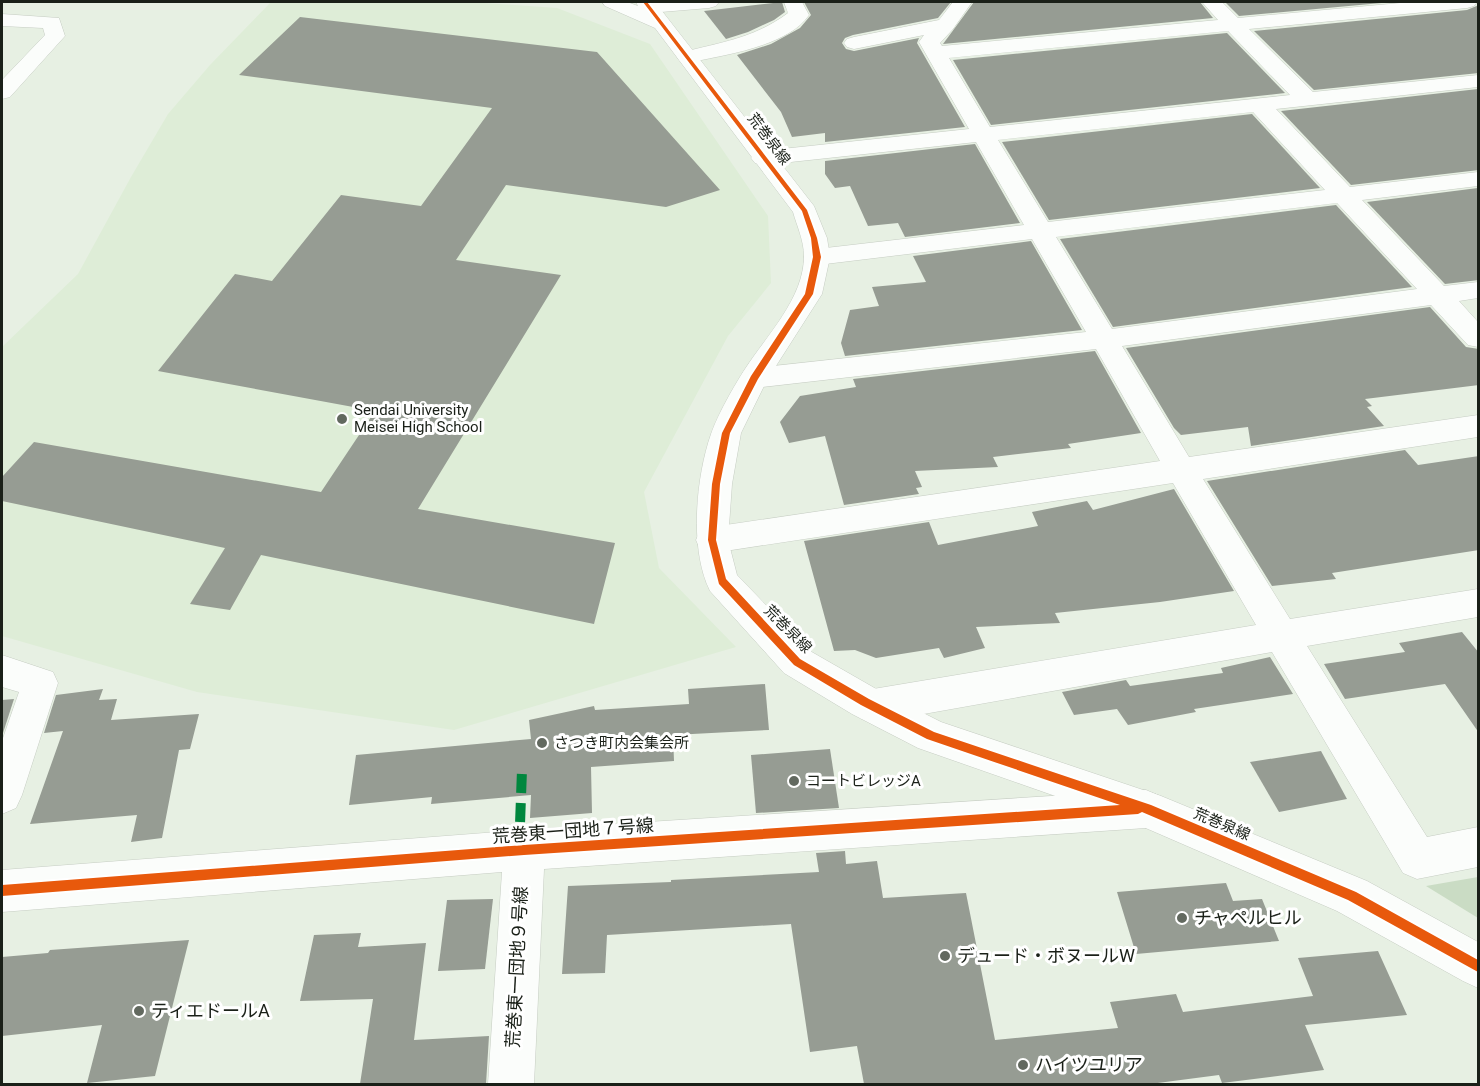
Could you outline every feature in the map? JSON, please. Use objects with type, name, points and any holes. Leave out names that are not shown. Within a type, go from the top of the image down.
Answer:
[{"type":"street","points":[[612,2],[652,11],[709,2]]},
{"type":"street","points":[[687,57],[741,45],[776,32],[799,15],[793,2]]},
{"type":"street","points":[[962,2],[946,25],[929,42],[1181,470],[1417,859],[1479,847]]},
{"type":"street","points":[[1211,2],[1308,99]]},
{"type":"street","points":[[936,53],[1467,2]]},
{"type":"street","name":"荒巻泉線","points":[[652,11],[806,211],[817,257],[809,294],[754,378],[726,433],[716,484],[712,540],[722,581],[797,662],[931,736],[1147,809],[1352,896],[1479,966]]},
{"type":"street","points":[[2,20],[52,22],[55,36],[2,92]]},
{"type":"street","points":[[854,43],[946,25]]},
{"type":"street","points":[[763,158],[1479,81]]},
{"type":"street","points":[[1259,105],[1479,338]]},
{"type":"street","points":[[817,257],[1479,178]]},
{"type":"street","points":[[754,378],[1105,339],[1479,290]]},
{"type":"street","points":[[712,540],[1479,426]]},
{"type":"street","points":[[873,706],[1062,672],[1479,603]]},
{"type":"street","points":[[2,671],[40,683],[2,795]]},
{"type":"street","name":"荒巻東一団地７号線","points":[[2,891],[524,850],[1147,809]]},
{"type":"street","name":"荒巻東一団地９号線","points":[[511,1084],[524,850]]},
{"type":"shaded area","name":"Sendai University Meisei High School","points":[[271,2],[470,2],[557,8],[650,44],[768,216],[771,283],[728,336],[644,492],[659,568],[736,647],[454,730],[197,692],[2,636],[2,347],[78,274],[168,114],[210,65]]},
{"type":"shaded area","points":[[1478,877],[1478,918],[1426,886]]},
{"type":"building","points":[[782,2],[785,12],[774,20],[726,39],[704,11]]},
{"type":"building","points":[[804,2],[951,2],[938,18],[853,35],[845,38],[842,43],[846,49],[854,51],[919,38],[917,43],[965,127],[825,142],[825,133],[792,137],[781,112],[737,55],[771,44],[800,28],[811,15]]},
{"type":"building","points":[[974,2],[1200,2],[1213,18],[943,44]]},
{"type":"building","points":[[1225,2],[1392,2],[1239,16]]},
{"type":"building","points":[[1479,5],[1479,73],[1314,90],[1254,31],[1467,10]]},
{"type":"building","points":[[300,17],[597,52],[720,190],[666,207],[506,185],[456,260],[561,275],[418,509],[615,543],[594,624],[261,555],[230,610],[190,604],[225,548],[2,501],[2,477],[34,442],[321,492],[375,411],[158,371],[235,274],[272,281],[341,195],[421,206],[492,108],[239,75]]},
{"type":"building","points":[[1227,33],[1285,93],[991,125],[953,60]]},
{"type":"building","points":[[1478,89],[1479,170],[1351,185],[1281,111]]},
{"type":"building","points":[[1252,114],[1320,188],[1049,220],[1002,142]]},
{"type":"building","points":[[975,144],[1020,223],[905,237],[898,223],[868,226],[850,186],[835,188],[825,174],[825,161]]},
{"type":"building","points":[[1478,188],[1479,280],[1445,284],[1367,202]]},
{"type":"building","points":[[1336,205],[1412,287],[1113,327],[1060,239]]},
{"type":"building","points":[[1031,241],[1082,330],[845,356],[841,343],[850,310],[879,306],[872,287],[926,282],[913,256]]},
{"type":"building","points":[[1430,307],[1466,347],[1479,349],[1479,385],[1365,399],[1372,406],[1367,407],[1384,426],[1251,446],[1248,427],[1181,435],[1174,428],[1126,348]]},
{"type":"building","points":[[1095,351],[1141,433],[1068,444],[1071,448],[993,457],[998,467],[915,471],[922,487],[916,488],[919,494],[844,505],[825,436],[789,443],[780,422],[800,396],[856,387],[853,379]]},
{"type":"building","points":[[1405,450],[1418,465],[1479,456],[1479,550],[1332,573],[1336,579],[1272,586],[1207,481]]},
{"type":"building","points":[[1174,489],[1234,591],[1160,602],[1055,613],[1060,623],[976,627],[985,648],[944,658],[939,648],[876,658],[855,650],[834,651],[804,541],[929,522],[938,545],[1038,526],[1032,512],[1087,501],[1093,510]]},
{"type":"building","points":[[1462,632],[1479,653],[1479,733],[1445,684],[1345,699],[1324,664],[1405,652],[1399,643]]},
{"type":"building","points":[[1270,657],[1293,694],[1194,709],[1196,712],[1128,725],[1117,709],[1074,715],[1062,692],[1126,680],[1130,686],[1223,673],[1221,668]]},
{"type":"building","points":[[765,684],[769,730],[673,735],[674,761],[591,767],[592,813],[530,818],[531,795],[431,804],[432,797],[349,805],[356,755],[531,739],[529,720],[594,706],[595,710],[689,704],[688,689]]},
{"type":"building","points":[[103,689],[99,700],[117,699],[111,720],[199,714],[190,749],[179,750],[162,838],[131,842],[137,815],[30,824],[63,731],[44,733],[56,695]]},
{"type":"building","points":[[14,699],[2,736],[2,700]]},
{"type":"building","name":"コートビレッジA","points":[[830,749],[839,808],[756,813],[751,755]]},
{"type":"building","points":[[1321,751],[1347,799],[1279,812],[1250,762]]},
{"type":"building","points":[[845,851],[846,864],[877,861],[883,898],[966,893],[995,1040],[1118,1028],[1110,1002],[1176,994],[1183,1012],[1313,996],[1298,958],[1378,951],[1407,1015],[1305,1025],[1324,1070],[1222,1083],[1219,1075],[1150,1084],[864,1084],[857,1046],[810,1052],[791,924],[607,935],[605,973],[562,974],[568,886],[819,872],[816,853]]},
{"type":"building","name":"チャペルヒル","points":[[1226,883],[1233,901],[1262,899],[1279,941],[1136,954],[1117,892]]},
{"type":"building","points":[[493,899],[485,969],[438,971],[447,900]]},
{"type":"building","points":[[361,933],[358,947],[426,943],[414,1040],[489,1036],[486,1084],[360,1084],[373,999],[300,1001],[314,935]]},
{"type":"building","points":[[189,940],[155,1076],[87,1083],[102,1025],[2,1036],[2,957],[48,953],[50,950]]},
{"type":"marked path","points":[[519,851],[522,770]]},
{"type":"cycle path","points":[[645,2],[805,211],[814,238],[817,257],[809,294],[754,378],[726,433],[716,484],[712,540],[722,581],[797,662],[865,702],[931,736],[1147,809],[1352,896],[1478,966]]},
{"type":"cycle path","points":[[2,891],[524,850],[1138,809]]},
{"type":"place","name":"Sendai University Meisei High School","points":[[342,419]]},
{"type":"place","name":"さつき町内会集会所","points":[[542,743]]},
{"type":"place","name":"コートビレッジA","points":[[794,781]]},
{"type":"place","name":"チャペルヒル","points":[[1182,918]]},
{"type":"place","name":"デュード・ボヌールW","points":[[945,956]]},
{"type":"place","name":"ティエドールA","points":[[139,1011]]},
{"type":"place","name":"ハイツユリア","points":[[1023,1065]]}]
